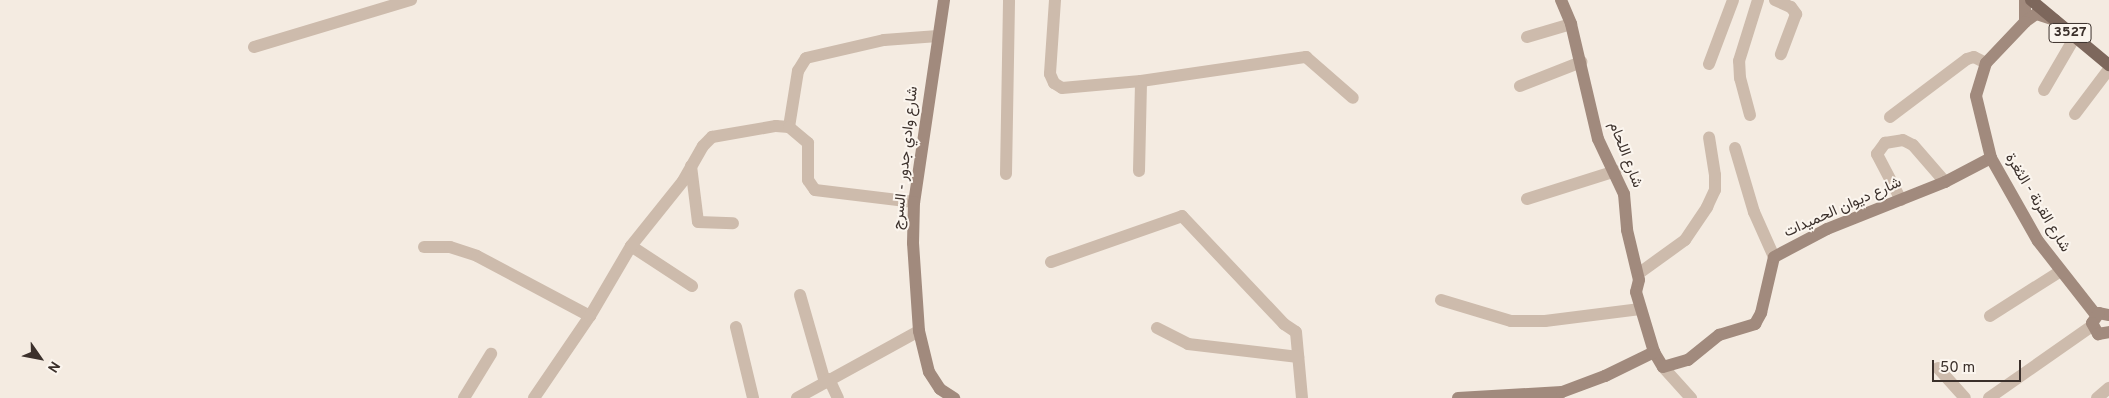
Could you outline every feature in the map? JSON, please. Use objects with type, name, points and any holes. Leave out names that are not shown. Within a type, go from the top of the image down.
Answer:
[{"type":"main road","name":"شارع وادي جدور - السرج","points":[[944,0],[914,202],[913,243],[919,331],[932,377],[954,398]]},
{"type":"main road","name":"شارع اللحام","points":[[1561,0],[1571,24],[1598,139],[1616,171],[1624,194],[1627,230],[1638,274],[1636,292],[1654,352]]},
{"type":"main road","points":[[2025,0],[2026,22]]},
{"type":"main road","name":"3527","points":[[2032,0],[2109,65]]},
{"type":"main road","points":[[2026,22],[2036,14],[2057,21]]},
{"type":"main road","name":"شارع القرنة - الثغرة","points":[[2026,22],[1986,63],[1976,96],[1991,158],[2059,272],[2094,321],[2096,332],[2108,335]]},
{"type":"main road","name":"شارع ديوان الحميدات","points":[[1663,367],[1688,360],[1719,334],[1755,324],[1761,313],[1774,257],[1828,229],[1945,182],[1991,158]]},
{"type":"main road","points":[[2094,321],[2109,315]]},
{"type":"main road","points":[[1458,398],[1562,392],[1605,376],[1654,352],[1663,367]]},
{"type":"street","points":[[254,47],[411,0]]},
{"type":"street","points":[[1006,174],[1009,0]]},
{"type":"street","points":[[1055,0],[1050,74],[1056,85],[1068,89],[1141,81],[1306,57],[1353,98]]},
{"type":"street","points":[[1709,64],[1733,0]]},
{"type":"street","points":[[1750,115],[1739,61],[1758,0]]},
{"type":"street","points":[[1775,0],[1791,7],[1796,14],[1781,54]]},
{"type":"street","points":[[1527,37],[1571,24]]},
{"type":"street","points":[[789,127],[798,71],[806,58],[884,40],[938,36]]},
{"type":"street","points":[[2044,90],[2075,37]]},
{"type":"street","points":[[1890,117],[1967,59],[1975,58],[1986,63]]},
{"type":"street","points":[[1520,86],[1581,62]]},
{"type":"street","points":[[2075,114],[2109,69]]},
{"type":"street","points":[[1138,171],[1141,81]]},
{"type":"street","points":[[534,398],[590,316],[631,246],[691,166],[706,141],[718,134],[778,125],[789,127],[808,142],[808,180],[815,190],[914,202]]},
{"type":"street","points":[[1638,274],[1685,240],[1715,190],[1716,175],[1709,136]]},
{"type":"street","points":[[1901,200],[1877,154],[1884,143],[1903,140],[1913,145],[1945,182]]},
{"type":"street","points":[[1735,148],[1754,212],[1774,257]]},
{"type":"street","points":[[691,166],[698,222],[734,223]]},
{"type":"street","points":[[1528,199],[1616,171]]},
{"type":"street","points":[[1051,262],[1182,216],[1284,324],[1296,332],[1302,398]]},
{"type":"street","points":[[631,246],[692,286]]},
{"type":"street","points":[[424,247],[450,247],[477,256],[590,316]]},
{"type":"street","points":[[1990,316],[2059,272]]},
{"type":"street","points":[[800,295],[827,380],[838,398]]},
{"type":"street","points":[[1442,300],[1511,321],[1545,322],[1640,309]]},
{"type":"street","points":[[1989,398],[2094,321]]},
{"type":"street","points":[[736,327],[753,398]]},
{"type":"street","points":[[1157,328],[1188,344],[1298,357]]},
{"type":"street","points":[[797,398],[919,331]]},
{"type":"street","points":[[464,398],[491,354]]},
{"type":"street","points":[[1663,367],[1691,398]]},
{"type":"street","points":[[1938,368],[1964,398]]},
{"type":"street","points":[[2096,398],[2109,388]]}]
